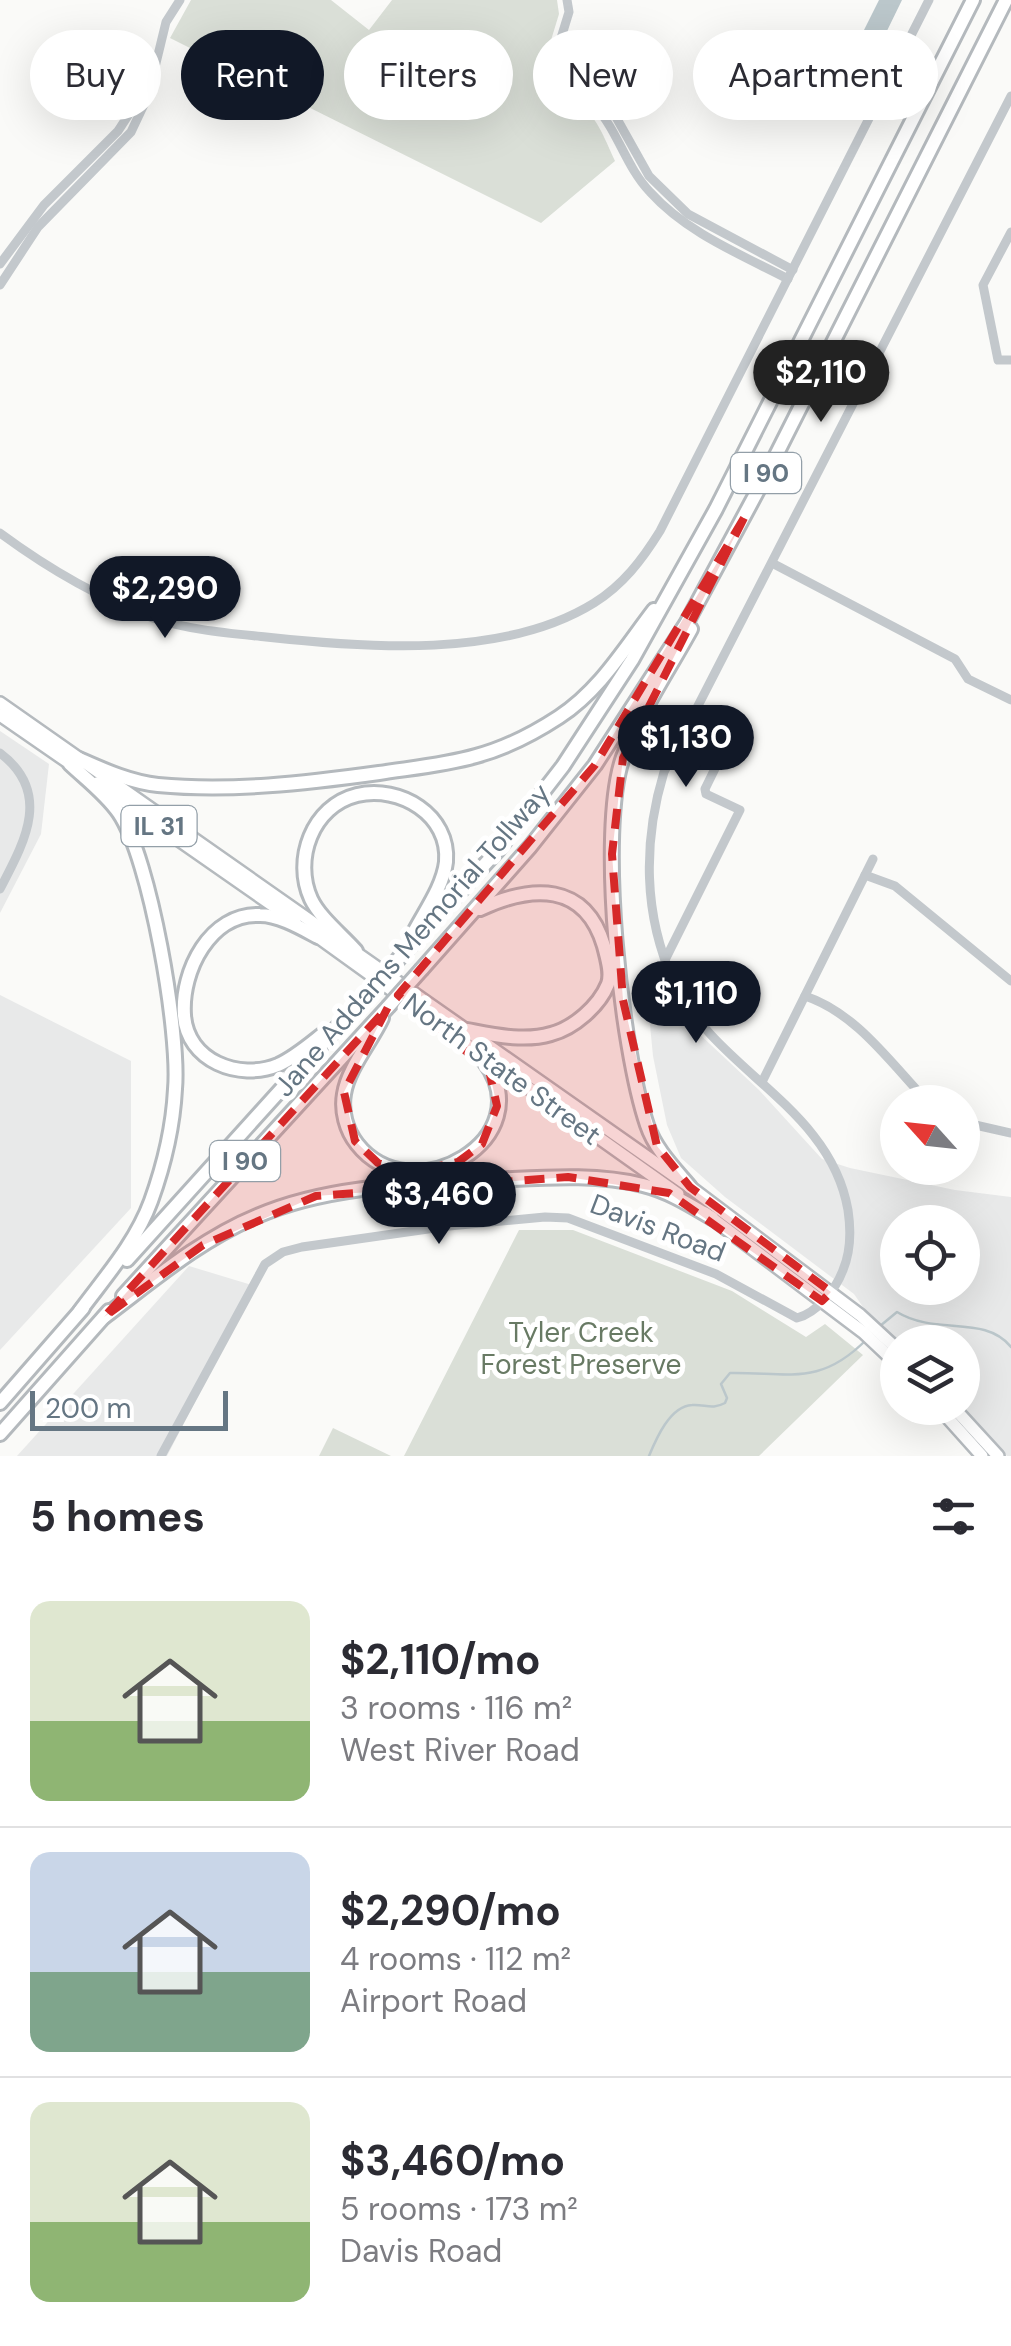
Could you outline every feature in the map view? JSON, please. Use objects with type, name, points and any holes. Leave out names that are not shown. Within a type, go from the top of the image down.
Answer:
[{"type":"highway","name":"Jane Addams Memorial Tollway","points":[[0,1403],[498,850],[563,766],[675,585],[974,0]]},
{"type":"highway","name":"Jane Addams Memorial Tollway","points":[[0,1434],[473,912],[595,765],[686,624],[744,518],[1006,0]]},
{"type":"highway","points":[[690,1186],[657,1146],[647,1127],[640,1095],[623,1000],[616,923],[613,801],[623,758],[718,581],[744,518]]},
{"type":"highway","points":[[75,761],[156,785],[213,786],[282,784],[474,757],[516,742],[561,716],[596,688],[675,585]]},
{"type":"highway","points":[[75,761],[119,812],[142,861],[168,1000],[176,1084],[170,1135],[150,1203],[133,1239],[80,1311]]},
{"type":"highway","points":[[356,951],[313,904],[304,880],[305,848],[312,831],[330,810],[354,796],[382,792],[409,800],[432,816],[445,846],[442,878],[401,956]]},
{"type":"highway","points":[[461,1033],[519,1038],[558,1032],[591,1007],[610,976],[595,923],[582,906],[569,899],[546,893],[522,894],[473,912]]},
{"type":"highway","points":[[318,936],[260,914],[219,926],[203,944],[192,969],[185,992],[187,1029],[198,1049],[226,1069],[256,1071],[280,1064],[345,1018]]},
{"type":"highway","points":[[388,1006],[346,1084],[344,1104],[354,1141],[384,1166],[412,1172],[453,1164],[473,1153],[490,1131],[497,1106],[492,1076],[461,1033]]},
{"type":"highway","points":[[104,1318],[203,1245],[256,1216],[316,1196],[449,1182],[568,1176],[642,1184],[668,1193],[712,1218]]},
{"type":"main road","name":"North State Street","points":[[0,704],[318,936],[690,1186],[880,1338]]},
{"type":"main road","name":"North State Street","points":[[0,715],[75,761],[356,951],[712,1218],[826,1296]]},
{"type":"main road","name":"North State Street","points":[[870,1332],[880,1344]]},
{"type":"main road","points":[[954,1425],[982,1456]]},
{"type":"main road","points":[[970,1425],[998,1456]]},
{"type":"street","points":[[161,39],[180,0]]},
{"type":"street","points":[[567,0],[570,12],[551,71],[590,87],[612,110],[651,186],[688,214],[790,275]]},
{"type":"street","points":[[0,533],[114,602],[156,619],[222,632],[370,647],[421,646],[504,635],[552,622],[595,603],[630,575],[660,532],[929,0]]},
{"type":"street","points":[[826,1296],[840,1278],[848,1254],[850,1227],[843,1188],[826,1151],[810,1129],[704,1027],[681,995],[665,960],[649,884],[652,811],[664,772],[1009,109],[1011,96]]},
{"type":"street","points":[[0,264],[44,205],[125,120]]},
{"type":"street","points":[[0,285],[38,228],[130,132],[136,120]]},
{"type":"street","points":[[1011,232],[983,284],[998,360],[1011,360]]},
{"type":"street","points":[[772,563],[955,660],[968,679],[1011,700]]},
{"type":"street","points":[[665,960],[740,810],[706,794],[705,788],[729,740]]},
{"type":"street","points":[[0,753],[26,784],[30,819],[21,849],[0,890]]},
{"type":"street","points":[[762,1082],[873,859]]},
{"type":"street","points":[[866,875],[895,886],[1011,981]]},
{"type":"street","points":[[805,996],[829,1006],[854,1025],[912,1085]]},
{"type":"street","points":[[980,1126],[1011,1133]]},
{"type":"street","name":"Davis Road","points":[[161,1456],[265,1264],[302,1247],[449,1226],[557,1216],[588,1223],[716,1274],[793,1317],[803,1318],[826,1296]]},
{"type":"highlighted area","points":[[744,518],[623,758],[612,854],[623,1000],[657,1146],[690,1187],[831,1292],[822,1301],[669,1193],[568,1177],[316,1196],[203,1245],[104,1317],[388,1007],[344,1092],[355,1141],[378,1163],[412,1172],[458,1162],[482,1144],[497,1106],[489,1070],[398,995],[595,765]]},
{"type":"shaded area","points":[[879,0],[902,0],[887,30],[864,30]]},
{"type":"shaded area","points":[[0,731],[49,764],[41,834],[0,913]]},
{"type":"shaded area","points":[[646,984],[759,1090],[822,1159],[880,1174],[880,1185],[931,1185],[1011,1197],[1011,1456],[979,1425],[980,1325],[880,1325],[854,1294],[725,1197],[681,1158],[667,1125],[653,1056]]},
{"type":"shaded area","points":[[0,995],[131,1061],[131,1208],[0,1350]]},
{"type":"shaded area","points":[[189,1266],[255,1286],[167,1456],[17,1456]]},
{"type":"green space","points":[[191,0],[331,0],[369,30],[392,0],[557,0],[559,14],[554,30],[533,30],[533,120],[595,120],[615,161],[541,223],[324,115],[324,30],[181,30],[181,43],[170,38]]},
{"type":"green space","name":"Tyler Creek Forest Preserve","points":[[519,1230],[573,1230],[732,1291],[806,1337],[825,1324],[863,1355],[759,1456],[404,1456]]},
{"type":"green space","points":[[333,1428],[391,1456],[319,1456]]},
{"type":"waterway","points":[[881,1325],[897,1312],[946,1325]]},
{"type":"waterway","points":[[980,1329],[1000,1337],[1011,1347]]},
{"type":"waterway","points":[[649,1456],[665,1424],[677,1411],[692,1405],[725,1403],[721,1384],[730,1373],[819,1371],[850,1354],[867,1339]]}]
